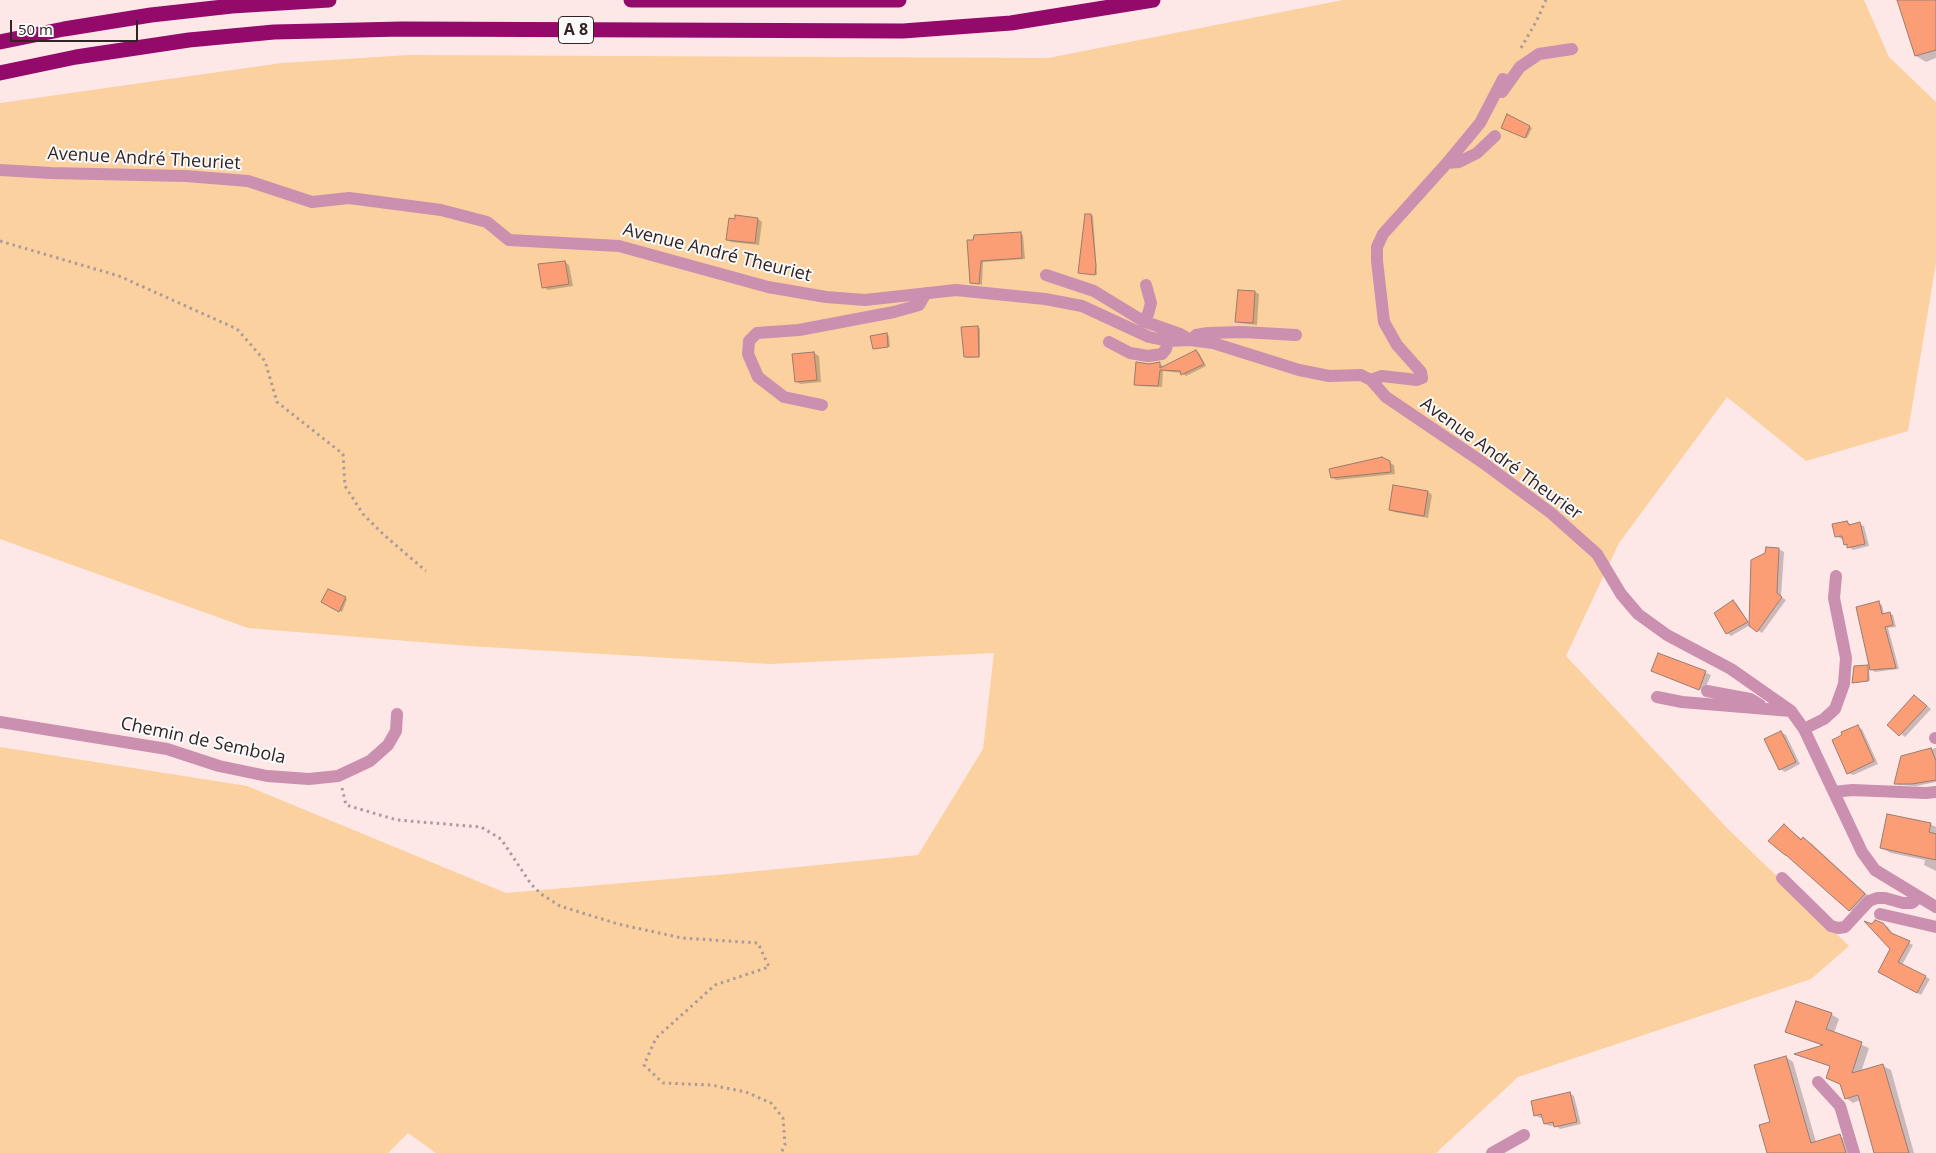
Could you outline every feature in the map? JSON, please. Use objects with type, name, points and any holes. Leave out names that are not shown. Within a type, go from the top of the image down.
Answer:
[{"type":"highway","points":[[0,42],[64,29],[151,15],[232,6],[329,0]]},
{"type":"highway","points":[[631,0],[899,0]]},
{"type":"highway","name":"A 8","points":[[0,73],[94,54],[189,40],[274,32],[402,29],[903,31],[1011,23],[1153,0]]},
{"type":"street","points":[[1494,98],[1503,91],[1520,67],[1540,54],[1572,49]]},
{"type":"street","points":[[822,405],[784,397],[758,377],[748,354],[749,340],[757,333],[799,330],[894,312],[919,305],[926,292],[956,290],[1045,299],[1082,306],[1149,337],[1168,341],[1190,340],[1213,343],[1299,370],[1329,376],[1361,375],[1371,380],[1382,376],[1416,380],[1422,378],[1421,372],[1397,345],[1384,322],[1377,247],[1383,234],[1480,123],[1504,79]]},
{"type":"street","points":[[1447,163],[1459,162],[1477,153],[1495,136]]},
{"type":"street","name":"Avenue André Theuriet","points":[[0,170],[186,176],[248,181],[312,202],[349,198],[441,210],[487,222],[509,240],[619,246],[768,286],[826,297],[864,300],[898,298],[926,292]]},
{"type":"street","points":[[1046,275],[1094,292],[1143,321],[1180,334],[1190,340]]},
{"type":"street","points":[[1143,321],[1148,314],[1151,303],[1146,285]]},
{"type":"street","points":[[1190,340],[1196,335],[1208,333],[1243,332],[1296,335]]},
{"type":"street","points":[[1109,342],[1130,353],[1148,356],[1162,354],[1166,349],[1168,341]]},
{"type":"street","name":"Avenue André Theurier","points":[[1371,380],[1386,397],[1482,462],[1551,513],[1597,554],[1621,594],[1638,614],[1667,635],[1730,668],[1791,711],[1804,728],[1862,852],[1875,870],[1936,907]]},
{"type":"street","points":[[1804,728],[1824,719],[1835,709],[1844,684],[1846,658],[1834,598],[1836,576]]},
{"type":"street","points":[[1707,691],[1750,699],[1767,708]]},
{"type":"street","points":[[1657,697],[1682,702],[1791,711]]},
{"type":"street","name":"Chemin de Sembola","points":[[0,722],[167,749],[219,766],[267,776],[309,779],[338,776],[370,761],[388,745],[396,730],[398,714]]},
{"type":"street","points":[[1834,792],[1852,790],[1936,792]]},
{"type":"street","points":[[1782,878],[1831,926],[1838,928],[1845,927],[1870,902],[1877,898],[1912,903],[1919,897]]},
{"type":"street","points":[[1880,914],[1936,928]]},
{"type":"street","points":[[1818,1082],[1840,1106],[1854,1153]]},
{"type":"street","points":[[1492,1153],[1524,1135]]},
{"type":"path","points":[[1518,55],[1546,0]]},
{"type":"path","points":[[0,241],[119,276],[237,329],[266,362],[277,402],[343,454],[345,486],[363,514],[426,571]]},
{"type":"path","points":[[338,776],[346,805],[397,820],[480,827],[501,839],[531,884],[541,894],[560,906],[618,924],[682,938],[758,943],[769,968],[715,985],[656,1038],[644,1065],[663,1083],[711,1085],[728,1088],[746,1092],[771,1103],[783,1118],[786,1145],[781,1153]]},
{"type":"shaded area","points":[[1343,0],[1864,0],[1889,57],[1936,102],[1936,263],[1908,431],[1806,461],[1727,397],[1619,543],[1566,656],[1728,829],[1849,946],[1811,979],[1518,1077],[1436,1153],[436,1153],[408,1133],[388,1153],[0,1153],[0,747],[247,786],[506,893],[728,874],[918,855],[983,749],[994,653],[770,664],[469,646],[248,628],[0,539],[0,103],[282,63],[409,55],[1048,58]]},
{"type":"building","points":[[1897,0],[1936,0],[1936,50],[1915,56]]},
{"type":"building","points":[[1507,114],[1530,126],[1525,138],[1501,128]]},
{"type":"building","points":[[1085,214],[1091,214],[1096,266],[1095,275],[1078,273]]},
{"type":"building","points":[[735,215],[758,218],[755,243],[726,240],[729,218],[735,219]]},
{"type":"building","points":[[1021,232],[1022,258],[981,261],[979,284],[970,283],[967,240],[973,240],[974,235]]},
{"type":"building","points":[[565,261],[569,284],[542,288],[538,264]]},
{"type":"building","points":[[1238,290],[1255,291],[1253,323],[1235,322]]},
{"type":"building","points":[[978,326],[979,357],[964,357],[961,327]]},
{"type":"building","points":[[887,333],[888,347],[873,349],[870,336]]},
{"type":"building","points":[[1196,350],[1204,364],[1181,375],[1180,371],[1160,370],[1158,386],[1134,385],[1136,362],[1149,364],[1160,362],[1160,368]]},
{"type":"building","points":[[814,352],[817,380],[795,382],[792,354]]},
{"type":"building","points":[[1382,457],[1390,461],[1391,472],[1331,478],[1329,469]]},
{"type":"building","points":[[1393,485],[1428,491],[1424,516],[1389,510]]},
{"type":"building","points":[[1847,521],[1849,525],[1860,522],[1865,544],[1847,548],[1847,544],[1844,545],[1842,536],[1835,537],[1832,524]]},
{"type":"building","points":[[1766,547],[1779,548],[1777,593],[1782,597],[1757,632],[1749,626],[1751,560],[1765,553]]},
{"type":"building","points":[[328,589],[346,597],[339,612],[321,602]]},
{"type":"building","points":[[1733,600],[1748,622],[1726,634],[1714,613]]},
{"type":"building","points":[[1879,601],[1882,614],[1890,612],[1893,625],[1885,627],[1896,668],[1870,670],[1856,607]]},
{"type":"building","points":[[1658,653],[1706,671],[1699,690],[1651,671]]},
{"type":"building","points":[[1868,665],[1868,681],[1852,683],[1854,666]]},
{"type":"building","points":[[1914,695],[1927,706],[1899,736],[1887,725]]},
{"type":"building","points":[[1858,725],[1874,761],[1847,774],[1832,740],[1842,735],[1841,732]]},
{"type":"building","points":[[1781,731],[1796,762],[1779,770],[1764,739]]},
{"type":"building","points":[[1931,748],[1936,761],[1936,780],[1912,784],[1894,784],[1901,756]]},
{"type":"building","points":[[1887,814],[1931,823],[1929,832],[1936,834],[1936,860],[1880,848]]},
{"type":"building","points":[[1784,824],[1801,840],[1803,837],[1865,894],[1849,911],[1768,841]]},
{"type":"building","points":[[1875,920],[1883,923],[1891,933],[1910,941],[1898,962],[1926,976],[1917,993],[1878,972],[1890,949],[1864,921],[1872,924]]},
{"type":"building","points":[[1796,1001],[1832,1013],[1826,1029],[1862,1042],[1852,1073],[1883,1064],[1909,1153],[1874,1153],[1858,1095],[1845,1099],[1840,1084],[1826,1078],[1830,1066],[1794,1054],[1823,1045],[1785,1032]]},
{"type":"building","points":[[1786,1056],[1811,1143],[1840,1134],[1846,1153],[1767,1153],[1759,1125],[1770,1122],[1754,1065]]},
{"type":"building","points":[[1570,1092],[1577,1122],[1554,1127],[1553,1122],[1544,1124],[1541,1114],[1534,1116],[1531,1101]]}]
